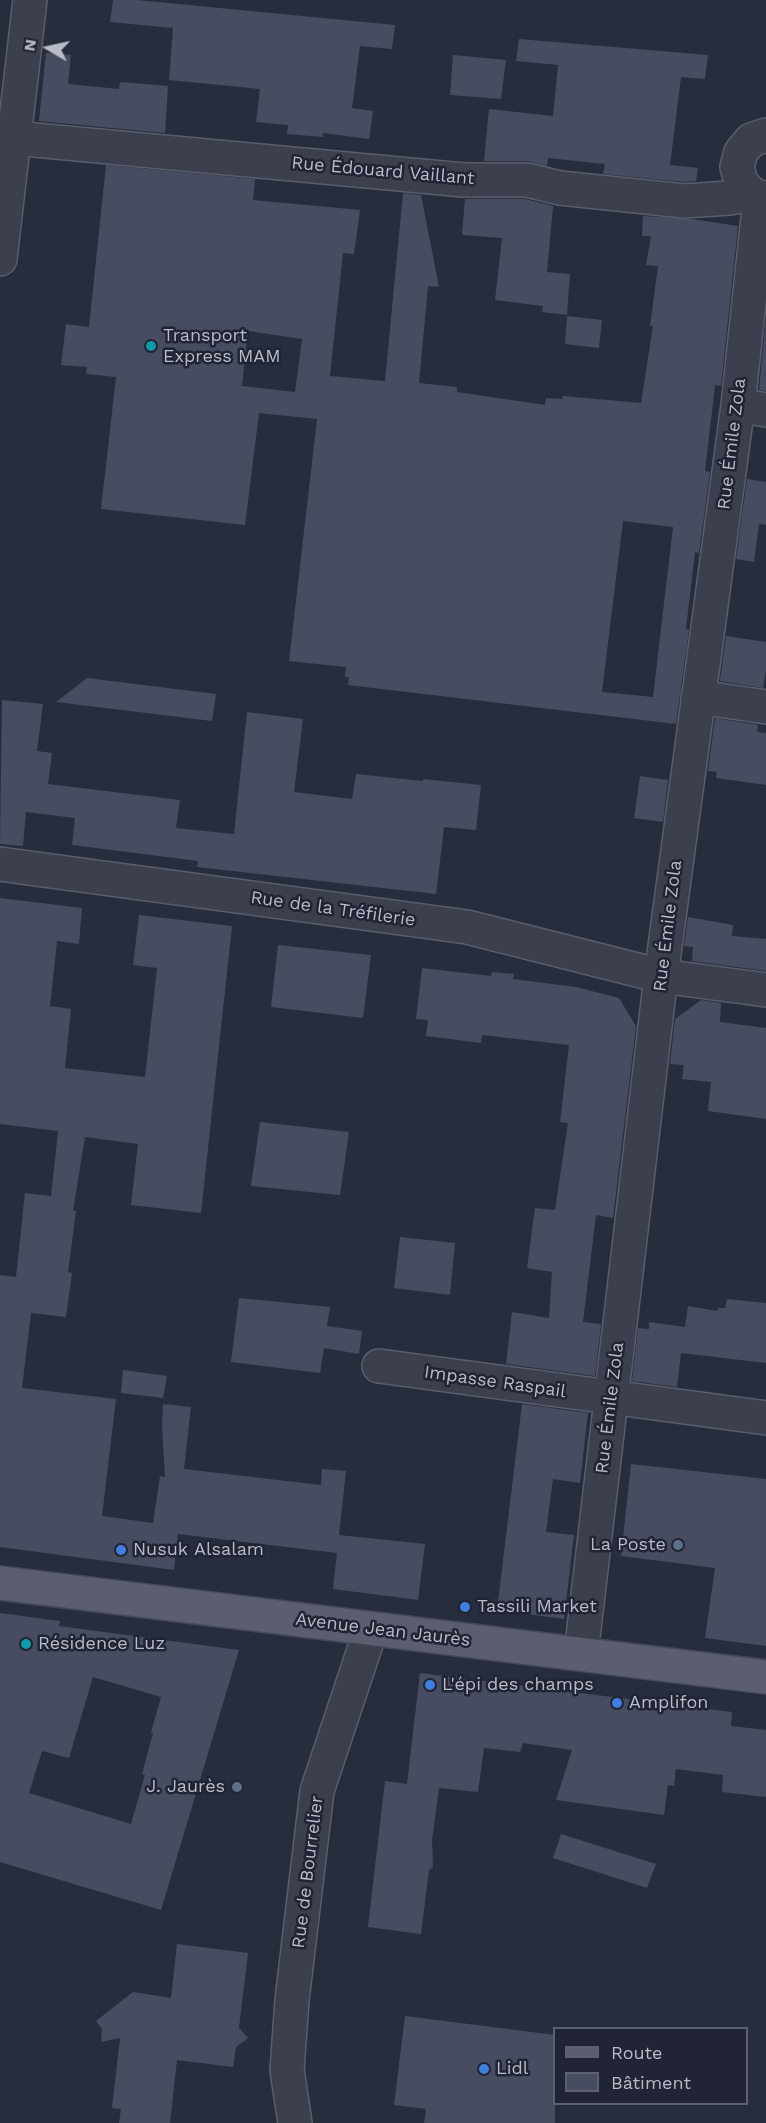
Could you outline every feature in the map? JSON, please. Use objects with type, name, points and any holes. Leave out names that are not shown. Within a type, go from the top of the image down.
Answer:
[{"type":"main road","name":"Avenue Jean Jaurès","points":[[0,1583],[766,1677]]},
{"type":"street","points":[[0,259],[30,0]]},
{"type":"street","points":[[759,197],[741,182],[737,167],[741,152],[752,140],[766,135]]},
{"type":"street","name":"Rue Édouard Vaillant","points":[[13,138],[464,180],[527,180],[560,188],[684,201],[759,197]]},
{"type":"street","name":"Rue Émile Zola","points":[[582,1653],[661,976],[698,697],[752,408],[759,197]]},
{"type":"street","points":[[698,697],[766,707]]},
{"type":"street","name":"Rue de la Tréfilerie","points":[[0,864],[467,927],[661,976],[766,990]]},
{"type":"street","name":"Impasse Raspail","points":[[379,1366],[766,1418]]},
{"type":"street","name":"Rue de Bourrelier","points":[[295,2123],[287,2070],[292,2001],[317,1791],[371,1629]]},
{"type":"building","points":[[113,0],[137,0],[395,25],[392,49],[360,46],[352,108],[373,111],[369,139],[323,133],[323,137],[287,134],[288,125],[256,122],[260,89],[169,80],[173,28],[110,22]]},
{"type":"building","points":[[519,39],[708,55],[705,79],[681,77],[670,165],[698,168],[696,181],[684,182],[603,174],[605,164],[548,158],[547,166],[527,161],[484,161],[489,109],[553,116],[558,65],[516,61]]},
{"type":"building","points":[[46,53],[71,55],[68,84],[119,89],[120,82],[168,86],[165,133],[39,121]]},
{"type":"building","points":[[453,55],[506,60],[501,99],[450,95]]},
{"type":"building","points":[[106,165],[255,179],[253,200],[360,210],[354,254],[343,253],[330,376],[385,381],[403,193],[421,195],[439,287],[428,286],[419,383],[457,387],[457,392],[545,405],[546,398],[562,399],[563,396],[641,403],[653,326],[650,326],[658,266],[646,265],[651,236],[642,236],[643,216],[692,219],[738,226],[721,386],[715,385],[705,471],[710,472],[699,553],[695,552],[686,629],[689,630],[676,724],[348,685],[349,677],[345,677],[346,667],[289,661],[317,419],[259,413],[245,525],[101,509],[116,377],[86,374],[87,367],[61,365],[66,324],[89,327]],"holes":[[[248,331],[302,339],[295,392],[242,386]],[[623,521],[673,527],[653,697],[602,692]]]},
{"type":"building","points":[[465,199],[525,199],[553,206],[547,272],[570,274],[567,315],[542,312],[543,306],[495,300],[502,238],[462,235]]},
{"type":"building","points":[[567,316],[602,320],[599,348],[565,344]]},
{"type":"building","points":[[766,319],[766,391],[759,390]]},
{"type":"building","points":[[747,479],[766,482],[766,525],[759,524],[754,562],[736,559]]},
{"type":"building","points":[[726,636],[766,642],[766,670],[763,688],[720,681]]},
{"type":"building","points":[[87,678],[216,694],[212,721],[56,702]]},
{"type":"building","points":[[2,700],[43,704],[37,751],[52,753],[48,784],[180,800],[176,828],[234,834],[247,712],[303,719],[294,792],[352,799],[356,774],[481,785],[476,830],[444,827],[436,894],[197,867],[198,861],[72,845],[75,818],[26,812],[23,846],[0,844]]},
{"type":"building","points":[[715,718],[758,725],[757,732],[766,733],[766,785],[716,778],[717,772],[708,771]]},
{"type":"building","points":[[640,776],[668,780],[663,822],[634,818]]},
{"type":"building","points":[[0,898],[82,908],[79,944],[57,941],[50,1006],[71,1009],[65,1068],[145,1077],[157,968],[133,965],[139,915],[232,926],[201,1213],[131,1205],[138,1144],[85,1137],[73,1211],[76,1211],[68,1272],[72,1273],[66,1317],[31,1313],[22,1388],[116,1399],[102,1516],[153,1523],[160,1476],[165,1477],[163,1404],[191,1407],[184,1469],[321,1485],[322,1469],[346,1471],[339,1535],[425,1544],[418,1600],[333,1589],[337,1553],[178,1534],[174,1570],[0,1547],[0,1275],[16,1277],[25,1193],[51,1196],[58,1131],[0,1124]]},
{"type":"building","points":[[688,917],[733,925],[732,936],[766,939],[766,971],[692,961],[693,947],[684,946]]},
{"type":"building","points":[[278,945],[371,955],[363,1018],[271,1007]]},
{"type":"building","points":[[422,968],[491,976],[492,972],[514,974],[513,979],[576,987],[619,998],[636,1026],[613,1218],[596,1215],[583,1322],[601,1324],[595,1376],[506,1364],[512,1312],[549,1318],[552,1272],[527,1268],[535,1208],[555,1210],[568,1123],[560,1122],[569,1045],[482,1035],[481,1043],[426,1036],[428,1020],[416,1019]]},
{"type":"building","points":[[701,1000],[721,1003],[720,1022],[766,1028],[766,1119],[708,1111],[711,1082],[682,1079],[684,1065],[670,1064],[675,1019]]},
{"type":"building","points":[[260,1122],[349,1132],[340,1195],[251,1186]]},
{"type":"building","points":[[400,1237],[455,1243],[450,1295],[394,1288]]},
{"type":"building","points":[[239,1298],[330,1307],[327,1326],[362,1331],[359,1354],[324,1348],[320,1373],[231,1362]]},
{"type":"building","points":[[727,1299],[766,1303],[766,1363],[681,1353],[677,1387],[632,1381],[638,1328],[649,1329],[649,1322],[685,1327],[688,1306],[717,1311],[718,1308],[725,1308]]},
{"type":"building","points":[[123,1370],[167,1376],[163,1398],[121,1393]]},
{"type":"building","points":[[522,1404],[588,1413],[580,1483],[553,1479],[546,1532],[574,1535],[564,1619],[497,1610]]},
{"type":"building","points":[[631,1464],[766,1479],[766,1646],[705,1638],[715,1568],[621,1556]]},
{"type":"building","points":[[0,1613],[60,1621],[59,1626],[239,1650],[161,1910],[0,1862]],"holes":[[[93,1677],[161,1697],[142,1774],[145,1775],[131,1824],[29,1793],[42,1751],[69,1758]]]},
{"type":"building","points":[[420,1673],[732,1712],[731,1726],[766,1730],[766,1797],[722,1792],[723,1775],[676,1769],[674,1786],[668,1785],[664,1815],[556,1800],[572,1750],[523,1743],[520,1752],[484,1748],[478,1792],[439,1788],[432,1841],[433,1867],[429,1870],[421,1934],[368,1927],[385,1781],[407,1784]]},
{"type":"building","points":[[561,1834],[656,1864],[647,1888],[553,1858]]},
{"type":"building","points":[[177,1944],[248,1953],[239,2028],[248,2038],[236,2047],[233,2067],[177,2060],[170,2123],[119,2123],[121,2109],[112,2108],[120,2038],[101,2042],[102,2029],[96,2021],[133,1992],[171,1998]]},
{"type":"building","name":"Lidl","points":[[405,2016],[553,2035],[555,2123],[424,2123],[426,2109],[394,2105]]},
{"type":"place","name":"Transport Express MAM","points":[[151,346]]},
{"type":"place","name":"La Poste","points":[[678,1545]]},
{"type":"place","name":"Nusuk Alsalam","points":[[121,1550]]},
{"type":"place","name":"Tassili Market","points":[[465,1607]]},
{"type":"place","name":"Résidence Luz","points":[[26,1644]]},
{"type":"place","name":"L'épi des champs","points":[[430,1685]]},
{"type":"place","name":"Amplifon","points":[[617,1703]]},
{"type":"place","name":"J. Jaurès","points":[[237,1787]]},
{"type":"place","name":"Lidl","points":[[484,2069]]}]
